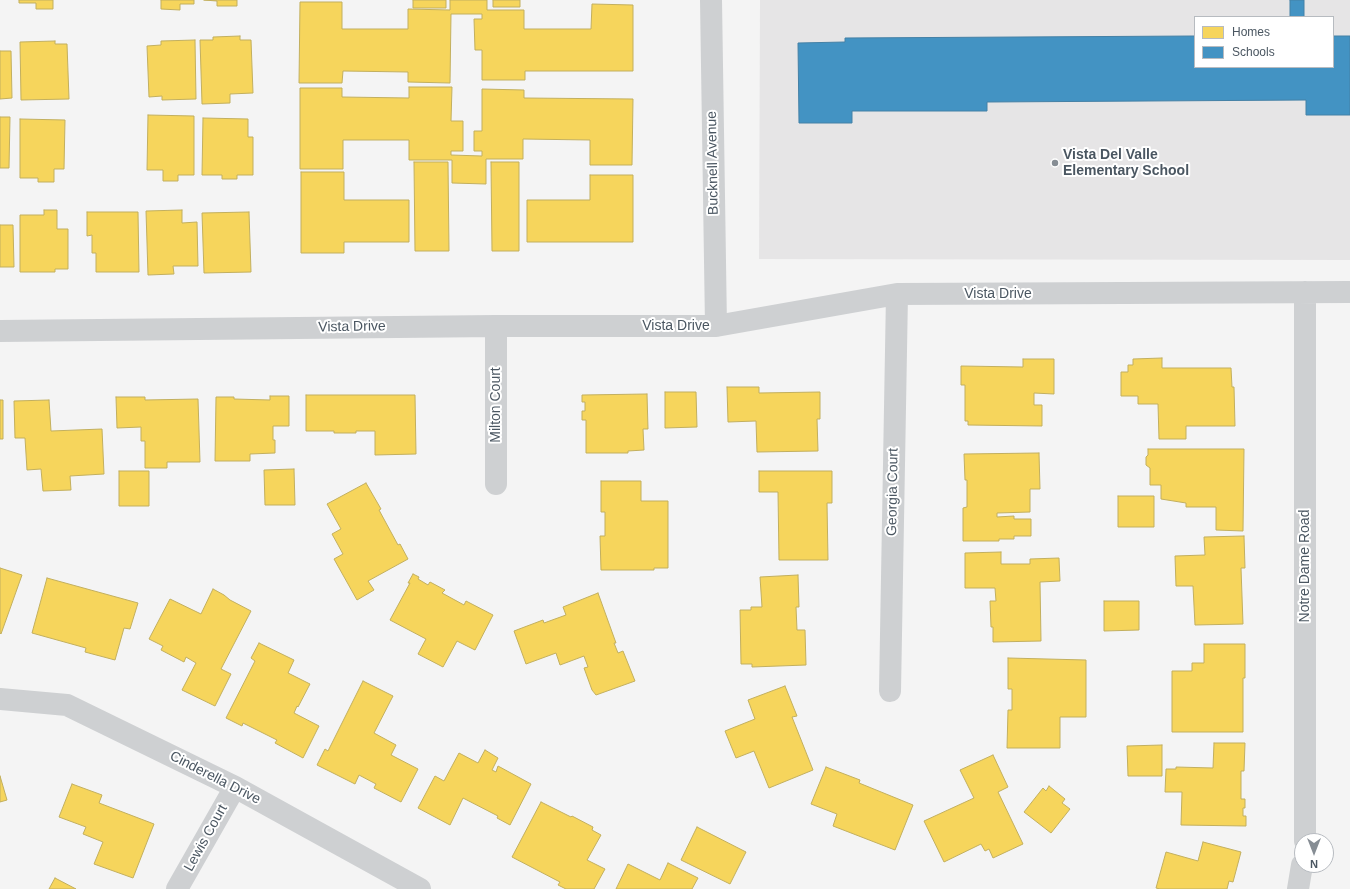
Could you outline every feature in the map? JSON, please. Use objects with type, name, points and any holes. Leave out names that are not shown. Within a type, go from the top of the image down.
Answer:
[{"type":"street","name":"Bucknell Avenue","points":[[711,0],[716,326]]},
{"type":"street","name":"Notre Dame Road","points":[[1305,292],[1305,833]]},
{"type":"street","name":"Vista Drive","points":[[0,331],[496,326],[716,326],[897,294],[1350,292]]},
{"type":"street","name":"Georgia Court","points":[[890,691],[897,294]]},
{"type":"street","name":"Milton Court","points":[[496,326],[496,484]]},
{"type":"street","name":"Cinderella Drive","points":[[0,699],[67,706],[234,786],[420,889]]},
{"type":"street","name":"Lewis Court","points":[[177,889],[234,786]]},
{"type":"street","points":[[1298,889],[1301,873]]},
{"type":"shaded area","name":"Vista Del Valle Elementary School","points":[[760,0],[1350,0],[1350,260],[759,259]]},
{"type":"building: Homes","points":[[19,0],[53,0],[53,9],[36,9],[36,3],[19,3]]},
{"type":"building: Homes","points":[[161,0],[194,0],[194,4],[180,4],[180,10],[161,9]]},
{"type":"building: Homes","points":[[204,0],[237,0],[237,6],[217,6],[217,1]]},
{"type":"building: Homes","points":[[413,0],[446,0],[446,8],[413,8]]},
{"type":"building: Homes","points":[[450,0],[487,0],[487,10],[524,10],[524,29],[591,29],[592,4],[633,5],[633,71],[525,71],[525,80],[482,80],[482,50],[475,50],[474,19],[482,19],[482,14],[451,14],[450,83],[408,82],[408,72],[343,71],[342,83],[299,83],[300,2],[342,2],[342,29],[408,29],[408,9],[450,10]]},
{"type":"building: Homes","points":[[493,0],[520,0],[520,7],[493,7]]},
{"type":"building: Homes","points":[[240,36],[240,40],[251,40],[253,93],[230,94],[230,103],[202,104],[200,40],[213,40],[213,37]]},
{"type":"building: Homes","points":[[195,40],[196,99],[162,100],[162,96],[149,97],[147,46],[161,45],[161,41]]},
{"type":"building: Homes","points":[[55,41],[55,44],[67,44],[69,99],[21,100],[20,42]]},
{"type":"building: Homes","points":[[0,51],[11,51],[12,98],[0,99]]},
{"type":"building: Homes","points":[[409,87],[452,87],[451,121],[463,121],[463,151],[451,151],[451,155],[482,156],[482,151],[474,151],[474,131],[482,131],[482,89],[524,90],[524,98],[633,99],[632,165],[590,165],[590,140],[523,139],[523,159],[486,159],[486,184],[452,183],[452,160],[409,160],[409,140],[343,140],[343,169],[300,169],[300,88],[342,88],[342,97],[409,98]]},
{"type":"building: Homes","points":[[148,115],[194,116],[194,175],[178,175],[178,181],[163,181],[163,170],[147,170]]},
{"type":"building: Homes","points":[[0,117],[10,117],[9,168],[0,168]]},
{"type":"building: Homes","points":[[203,118],[248,119],[248,137],[253,137],[253,175],[237,175],[237,179],[222,179],[222,175],[202,175]]},
{"type":"building: Homes","points":[[20,119],[65,120],[64,169],[54,169],[54,182],[38,182],[38,178],[20,178]]},
{"type":"building: Homes","points":[[414,162],[448,162],[449,251],[415,251]]},
{"type":"building: Homes","points":[[491,162],[519,162],[519,251],[492,251]]},
{"type":"building: Homes","points":[[301,172],[344,172],[344,200],[409,200],[409,242],[344,242],[344,253],[301,253]]},
{"type":"building: Homes","points":[[590,175],[633,175],[633,242],[527,242],[527,200],[590,200]]},
{"type":"building: Homes","points":[[44,210],[57,210],[57,229],[68,229],[68,269],[55,269],[55,272],[20,272],[20,215],[44,215]]},
{"type":"building: Homes","points":[[182,210],[182,223],[197,222],[198,266],[173,266],[174,274],[148,275],[146,211]]},
{"type":"building: Homes","points":[[87,212],[138,212],[139,272],[96,272],[96,253],[92,253],[92,235],[87,236]]},
{"type":"building: Homes","points":[[249,212],[251,272],[204,273],[202,213]]},
{"type":"building: Homes","points":[[0,225],[13,225],[14,267],[0,267]]},
{"type":"building: Homes","points":[[1162,358],[1162,368],[1231,368],[1232,387],[1234,387],[1235,426],[1186,426],[1186,439],[1159,439],[1158,404],[1138,404],[1138,396],[1121,396],[1121,372],[1128,372],[1128,365],[1133,365],[1133,359]]},
{"type":"building: Homes","points":[[1023,359],[1054,359],[1054,394],[1034,393],[1034,405],[1042,405],[1042,426],[968,425],[968,421],[965,421],[965,385],[961,385],[961,366],[1023,367]]},
{"type":"building: Homes","points":[[727,387],[759,387],[759,393],[820,392],[820,419],[817,419],[818,451],[757,452],[756,421],[728,422]]},
{"type":"building: Homes","points":[[665,392],[696,392],[697,427],[665,428]]},
{"type":"building: Homes","points":[[647,394],[648,429],[643,429],[644,450],[628,451],[628,453],[586,453],[586,420],[582,420],[582,411],[585,411],[585,402],[582,402],[582,395]]},
{"type":"building: Homes","points":[[306,395],[415,395],[416,454],[375,455],[375,431],[334,433],[334,431],[306,431]]},
{"type":"building: Homes","points":[[270,396],[289,396],[289,426],[273,426],[275,453],[250,454],[250,461],[215,461],[216,397],[270,400]]},
{"type":"building: Homes","points":[[116,397],[145,397],[145,400],[198,399],[200,462],[167,462],[167,468],[145,468],[145,441],[141,441],[141,427],[117,428]]},
{"type":"building: Homes","points":[[0,400],[3,400],[3,439],[0,439]]},
{"type":"building: Homes","points":[[49,400],[51,431],[102,429],[104,474],[70,476],[71,490],[43,491],[41,469],[27,470],[25,438],[15,438],[14,401]]},
{"type":"building: Homes","points":[[1148,449],[1244,449],[1243,531],[1216,530],[1216,507],[1186,507],[1186,503],[1161,499],[1161,485],[1150,485],[1150,468],[1146,465]]},
{"type":"building: Homes","points":[[1039,453],[1040,489],[1030,489],[1030,512],[997,513],[997,517],[1014,516],[1014,519],[1031,519],[1031,536],[1014,536],[1014,539],[999,539],[999,541],[963,541],[963,508],[967,507],[967,480],[965,480],[964,454]]},
{"type":"building: Homes","points":[[294,469],[295,505],[265,505],[264,470]]},
{"type":"building: Homes","points":[[119,471],[149,471],[149,506],[119,506]]},
{"type":"building: Homes","points":[[759,471],[832,471],[832,503],[827,503],[828,560],[779,560],[778,492],[759,492]]},
{"type":"building: Homes","points":[[601,481],[641,481],[641,501],[668,501],[668,568],[654,568],[654,570],[601,570],[600,536],[605,536],[605,512],[601,512]]},
{"type":"building: Homes","points":[[366,483],[381,509],[379,510],[398,545],[400,544],[408,559],[368,581],[374,590],[357,600],[334,559],[343,554],[332,534],[341,529],[327,504]]},
{"type":"building: Homes","points":[[1118,496],[1154,496],[1154,527],[1118,527]]},
{"type":"building: Homes","points":[[1244,536],[1245,568],[1241,568],[1243,624],[1195,625],[1193,586],[1176,586],[1175,556],[1205,555],[1204,537]]},
{"type":"building: Homes","points":[[1001,552],[1001,564],[1030,564],[1030,559],[1059,558],[1060,581],[1040,582],[1041,641],[993,642],[990,601],[996,601],[995,588],[965,588],[965,553]]},
{"type":"building: Homes","points":[[0,568],[22,575],[1,634],[0,633]]},
{"type":"building: Homes","points":[[413,574],[428,585],[430,582],[445,590],[442,593],[464,605],[466,601],[493,615],[475,650],[457,641],[443,667],[418,654],[426,639],[390,620],[410,583],[408,583]]},
{"type":"building: Homes","points":[[798,575],[799,607],[796,607],[797,630],[805,630],[806,665],[752,667],[752,664],[741,664],[740,610],[751,610],[751,607],[762,607],[760,577]]},
{"type":"building: Homes","points":[[47,578],[138,603],[130,629],[124,628],[115,660],[85,652],[86,648],[32,633]]},
{"type":"building: Homes","points":[[213,589],[251,611],[221,669],[231,674],[215,706],[182,690],[196,663],[186,657],[184,662],[161,650],[163,646],[149,639],[170,599],[201,614]]},
{"type":"building: Homes","points":[[598,593],[616,643],[614,643],[618,653],[623,651],[635,681],[596,695],[592,690],[584,668],[588,667],[584,656],[560,665],[556,653],[526,664],[514,631],[543,620],[544,623],[566,615],[563,607]]},
{"type":"building: Homes","points":[[1104,601],[1139,601],[1139,630],[1104,631]]},
{"type":"building: Homes","points":[[259,643],[294,660],[288,673],[310,684],[294,713],[319,726],[303,758],[275,743],[277,740],[243,723],[242,726],[226,718],[255,661],[251,658]]},
{"type":"building: Homes","points":[[1204,644],[1245,644],[1245,678],[1243,678],[1243,732],[1172,732],[1172,671],[1192,671],[1192,663],[1204,663]]},
{"type":"building: Homes","points":[[1008,658],[1086,660],[1086,717],[1060,717],[1060,748],[1007,748],[1008,710],[1012,710],[1012,689],[1008,689]]},
{"type":"building: Homes","points":[[363,681],[393,696],[374,733],[396,745],[391,755],[418,769],[401,802],[374,788],[376,784],[359,775],[355,784],[317,765],[325,749],[328,751]]},
{"type":"building: Homes","points":[[785,686],[797,716],[792,717],[813,770],[769,788],[754,751],[736,758],[725,731],[755,719],[748,700]]},
{"type":"building: Homes","points":[[1214,743],[1245,743],[1244,771],[1241,771],[1241,799],[1245,799],[1243,816],[1246,816],[1246,826],[1181,825],[1182,792],[1165,792],[1166,769],[1176,769],[1176,767],[1213,768]]},
{"type":"building: Homes","points":[[1162,745],[1162,776],[1128,776],[1127,746]]},
{"type":"building: Homes","points":[[485,750],[498,758],[492,770],[496,772],[498,766],[531,784],[510,825],[497,818],[498,816],[463,798],[450,825],[418,808],[435,776],[444,781],[459,753],[478,763]]},
{"type":"building: Homes","points":[[993,755],[1008,787],[998,792],[1023,844],[993,858],[989,849],[985,851],[981,844],[944,862],[924,821],[974,798],[960,770]]},
{"type":"building: Homes","points":[[826,767],[860,780],[859,783],[913,805],[895,850],[833,826],[837,814],[811,804]]},
{"type":"building: Homes","points":[[0,776],[7,800],[0,802]]},
{"type":"building: Homes","points":[[72,784],[102,795],[99,803],[154,824],[133,878],[94,864],[103,842],[83,834],[86,827],[59,817]]},
{"type":"building: Homes","points":[[1049,786],[1065,799],[1062,803],[1070,809],[1051,833],[1024,812],[1043,788],[1046,791]]},
{"type":"building: Homes","points":[[541,802],[593,827],[592,830],[601,835],[587,860],[605,869],[594,889],[566,889],[558,885],[560,882],[512,857]]},
{"type":"building: Homes","points":[[697,827],[746,852],[730,884],[681,860]]},
{"type":"building: Homes","points":[[1203,842],[1241,852],[1233,882],[1229,881],[1227,889],[1156,888],[1166,852],[1198,861]]},
{"type":"building: Homes","points":[[668,863],[698,878],[692,889],[616,889],[628,864],[660,880]]},
{"type":"building: Homes","points":[[55,878],[76,889],[49,889]]},
{"type":"building: Schools","points":[[1290,0],[1304,0],[1304,16],[1290,16]]},
{"type":"building: Schools","points":[[1194,36],[1194,68],[1334,68],[1334,36],[1350,36],[1350,115],[1306,115],[1306,100],[987,102],[987,111],[852,111],[852,123],[799,123],[798,43],[845,42],[845,38]]},
{"type":"place","name":"Vista Del Valle Elementary School","points":[[1055,163]]}]
